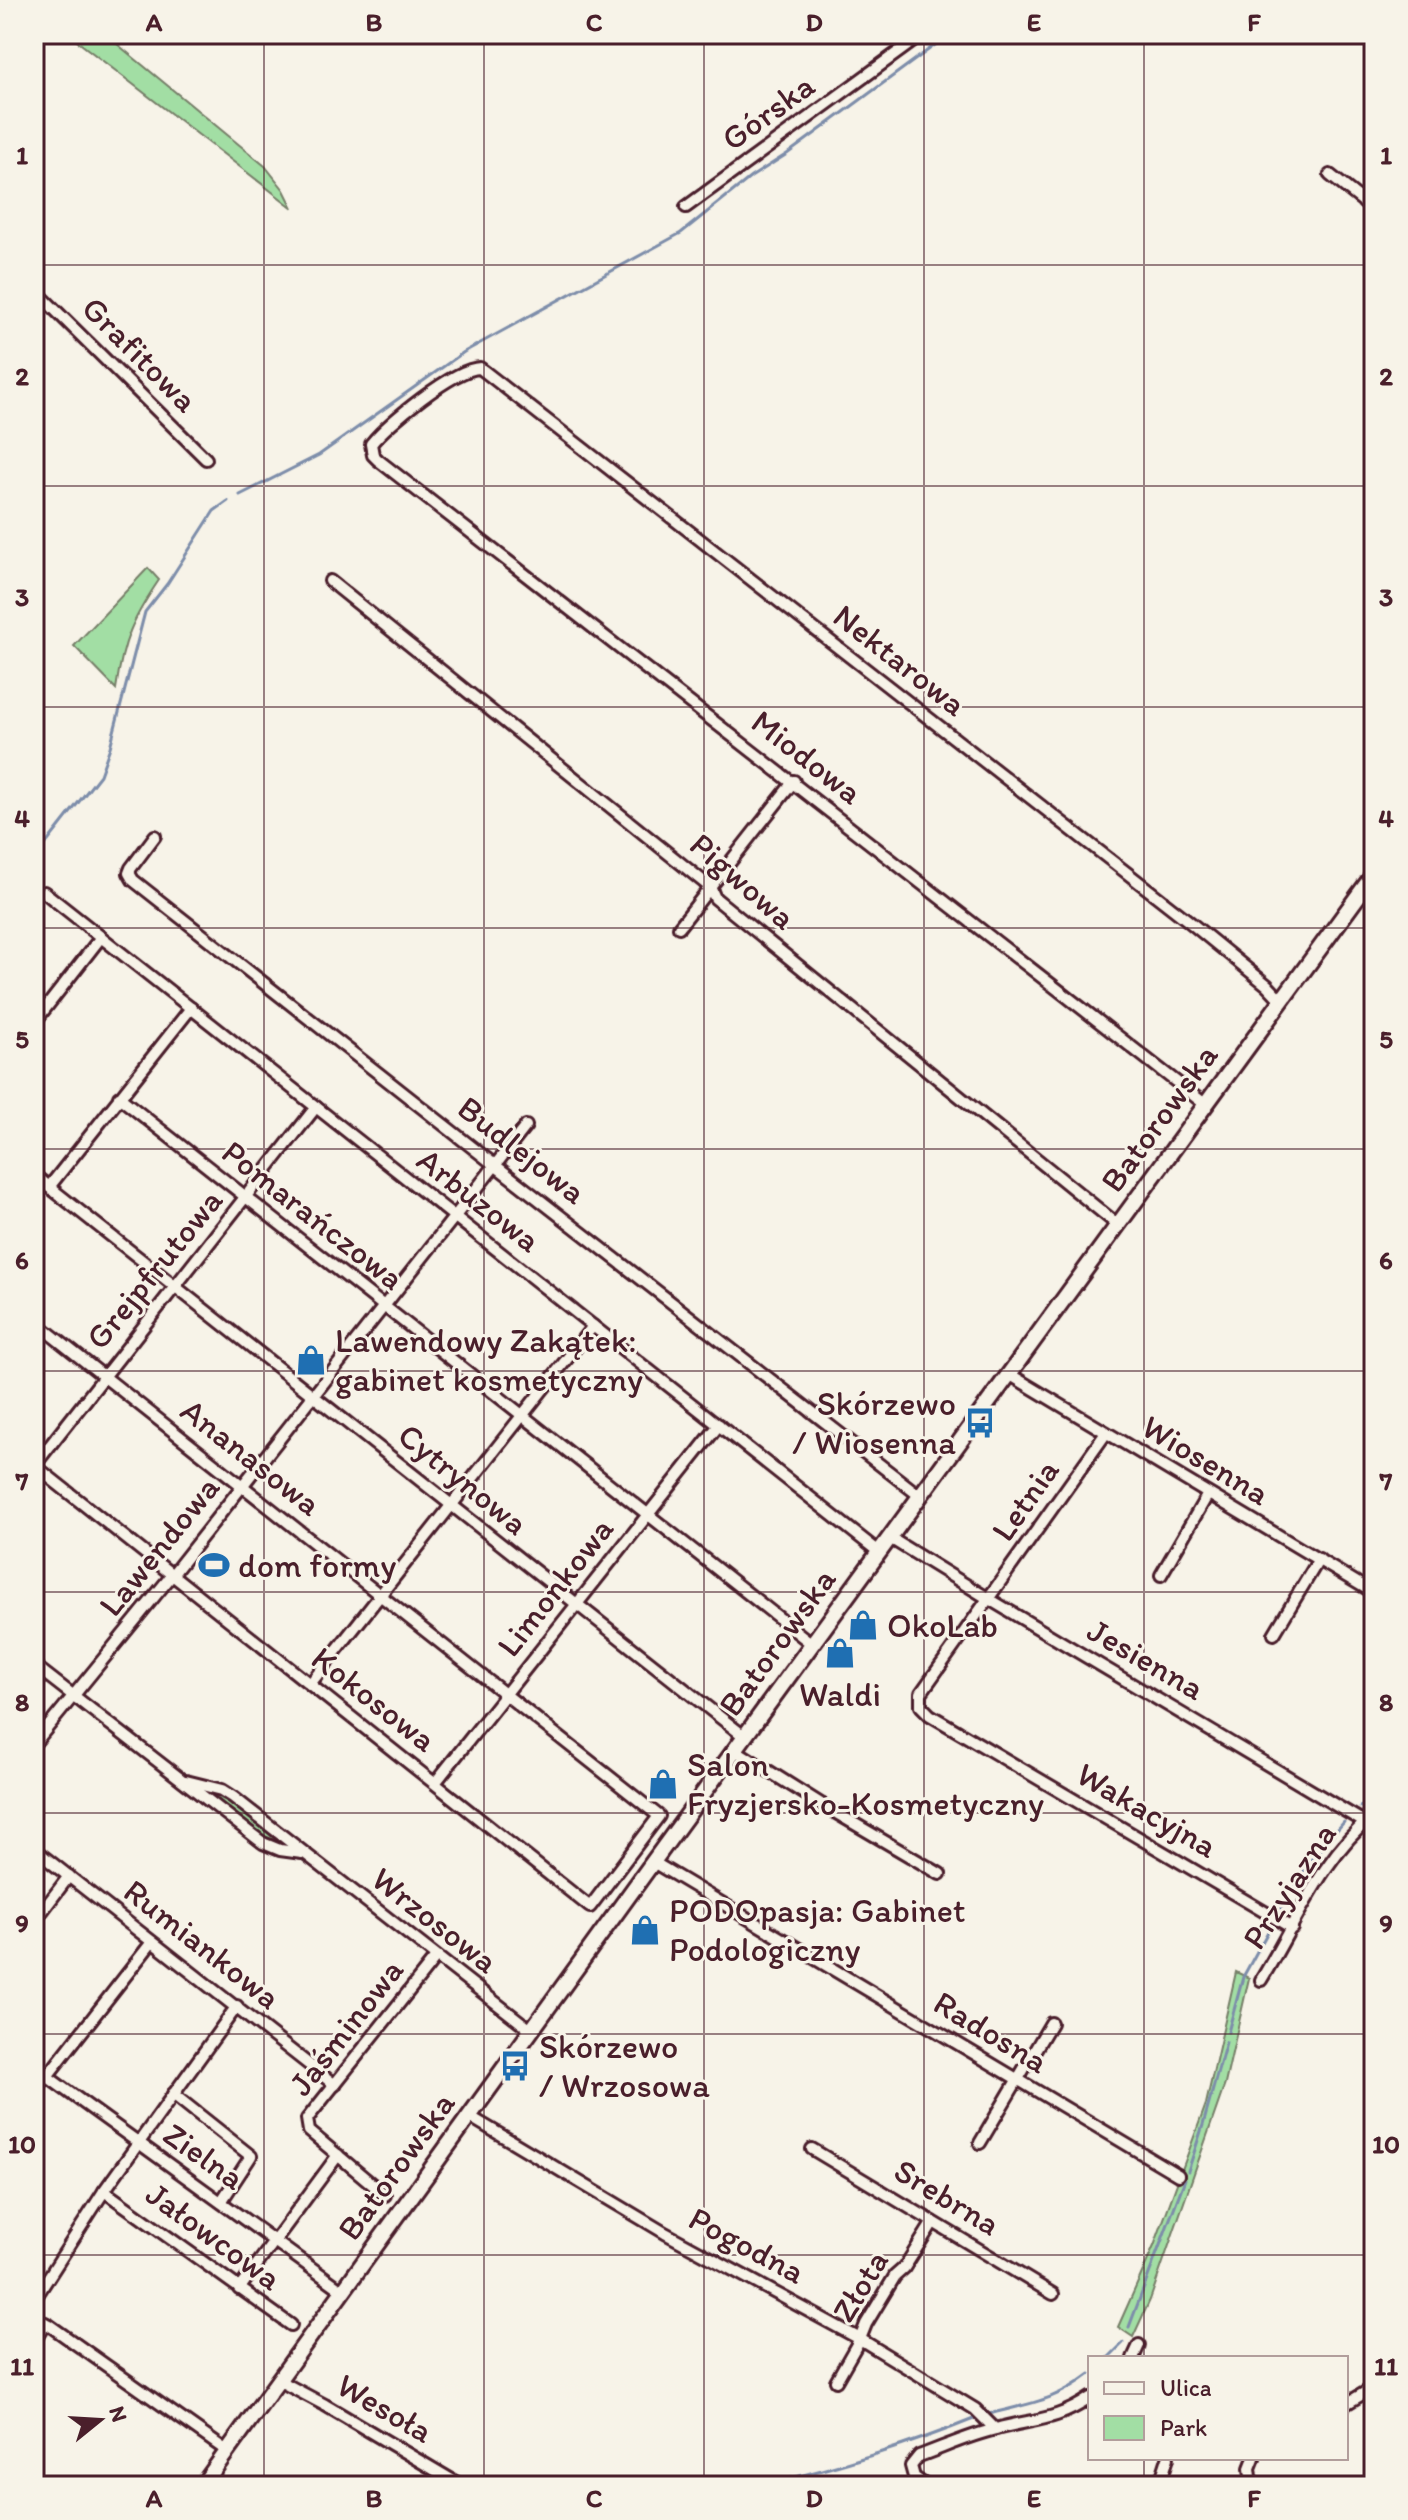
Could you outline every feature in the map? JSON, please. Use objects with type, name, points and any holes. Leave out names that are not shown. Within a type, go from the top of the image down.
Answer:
[{"type":"street","name":"Górska","points":[[686,207],[923,34]]},
{"type":"street","points":[[1330,175],[1374,210]]},
{"type":"street","points":[[1364,203],[1374,190]]},
{"type":"street","name":"Grafitowa","points":[[34,289],[206,459]]},
{"type":"street","name":"Miodowa","points":[[480,368],[461,372],[408,410],[371,444],[373,455],[1206,1105]]},
{"type":"street","name":"Nektarowa","points":[[480,368],[1173,910],[1267,985],[1282,1001]]},
{"type":"street","name":"Pigwowa","points":[[330,581],[710,887],[715,898],[1118,1225]]},
{"type":"street","points":[[679,927],[794,781]]},
{"type":"street","name":"Budlejowa","points":[[155,836],[131,868],[129,873],[133,880],[920,1496]]},
{"type":"street","name":"Batorowska","points":[[202,2486],[1374,874]]},
{"type":"street","name":"Arbuzowa","points":[[44,892],[879,1552]]},
{"type":"street","points":[[34,1023],[101,937]]},
{"type":"street","points":[[49,1187],[191,1008]]},
{"type":"street","name":"Pomarańczowa","points":[[119,1097],[812,1644]]},
{"type":"street","name":"Grejpfrutowa","points":[[34,1466],[316,1107]]},
{"type":"street","name":"Lawendowa","points":[[34,1744],[172,1575],[526,1126]]},
{"type":"street","name":"Cytrynowa","points":[[34,1175],[745,1737]]},
{"type":"street","name":"Ananasowa","points":[[34,1321],[659,1816]]},
{"type":"street","points":[[310,1684],[593,1326]]},
{"type":"street","name":"Wiosenna","points":[[1009,1374],[1374,1593]]},
{"type":"street","name":"Limonkowa","points":[[435,1783],[719,1425]]},
{"type":"street","name":"Letnia","points":[[989,1599],[1106,1433]]},
{"type":"street","name":"Kokosowa","points":[[34,1466],[590,1907],[659,1816]]},
{"type":"street","points":[[1161,1575],[1208,1494]]},
{"type":"street","name":"Jesienna","points":[[890,1538],[1371,1822]]},
{"type":"street","points":[[1274,1634],[1319,1559]]},
{"type":"street","name":"Wakacyjna","points":[[989,1599],[921,1693],[921,1706],[930,1715],[1292,1928]]},
{"type":"street","name":"Wrzosowa","points":[[34,1665],[263,1843],[280,1850],[304,1853]]},
{"type":"street","points":[[735,1750],[940,1874]]},
{"type":"street","name":"Wrzosowa","points":[[186,1781],[222,1790],[532,2031]]},
{"type":"street","name":"Przyjazna","points":[[1261,1980],[1330,1863],[1371,1822]]},
{"type":"street","name":"Rumiankowa","points":[[34,1849],[335,2085]]},
{"type":"street","name":"Radosna","points":[[653,1862],[1178,2175]]},
{"type":"street","points":[[34,1922],[69,1876]]},
{"type":"street","points":[[34,2093],[152,1942]]},
{"type":"street","name":"Jaśminowa","points":[[385,2195],[309,2131],[307,2119],[436,1957]]},
{"type":"street","points":[[34,2300],[104,2191],[237,2006]]},
{"type":"street","points":[[980,2143],[1051,2023]]},
{"type":"street","name":"Zielna","points":[[34,2067],[342,2290]]},
{"type":"street","points":[[173,2094],[251,2156],[221,2202]]},
{"type":"street","name":"Pogodna","points":[[469,2116],[665,2233],[813,2311],[975,2409],[995,2429]]},
{"type":"street","name":"Srebrna","points":[[812,2149],[1053,2294]]},
{"type":"street","points":[[239,2289],[338,2155]]},
{"type":"street","name":"Jałowcowa","points":[[104,2191],[291,2325]]},
{"type":"street","name":"Złota","points":[[836,2381],[895,2276],[904,2268],[933,2222]]},
{"type":"street","points":[[34,2342],[39,2320],[227,2451]]},
{"type":"street","points":[[1134,2356],[1139,2345]]},
{"type":"street","name":"Wesoła","points":[[278,2380],[462,2486]]},
{"type":"street","points":[[1348,2403],[1374,2387]]},
{"type":"street","points":[[926,2486],[914,2477],[911,2466],[919,2456],[995,2429],[1051,2419],[1088,2399]]},
{"type":"street","points":[[1159,2486],[1167,2460]]},
{"type":"street","points":[[1252,2486],[1250,2468],[1253,2460]]},
{"type":"green space","points":[[68,34],[105,34],[265,166],[284,190],[293,208]]},
{"type":"green space","points":[[148,568],[159,580],[130,631],[116,689],[74,646]]},
{"type":"green space","points":[[213,1795],[227,1801],[284,1846],[267,1840]]},
{"type":"green space","points":[[1236,1972],[1249,1978],[1225,2084],[1150,2300],[1133,2337],[1118,2327],[1154,2246],[1206,2104]]},
{"type":"waterway","points":[[240,495],[319,455],[464,352],[681,233],[751,177],[950,34]]},
{"type":"waterway","points":[[34,859],[100,775],[145,612],[214,511],[228,501]]},
{"type":"waterway","points":[[1360,1807],[1374,1792]]},
{"type":"waterway","points":[[1277,1914],[1310,1861],[1344,1822]]},
{"type":"waterway","points":[[1228,2032],[1243,1977],[1271,1926]]},
{"type":"waterway","points":[[1188,2171],[1226,2042]]},
{"type":"waterway","points":[[1129,2327],[1185,2179]]},
{"type":"waterway","points":[[1110,2356],[1123,2343]]},
{"type":"waterway","points":[[989,2414],[1054,2396],[1088,2375]]},
{"type":"waterway","points":[[761,2486],[869,2456],[976,2418]]},
{"type":"place","name":"Lawendowy Zakątek: gabinet kosmetyczny","points":[[311,1360]]},
{"type":"place","name":"Skórzewo / Wiosenna","points":[[980,1423]]},
{"type":"place","name":"dom formy","points":[[214,1565]]},
{"type":"place","name":"OkoLab","points":[[863,1625]]},
{"type":"place","name":"Waldi","points":[[840,1653]]},
{"type":"place","name":"Salon Fryzjersko-Kosmetyczny","points":[[663,1784]]},
{"type":"place","name":"PODOpasja: Gabinet Podologiczny","points":[[645,1930]]},
{"type":"place","name":"Skórzewo / Wrzosowa","points":[[515,2066]]}]
